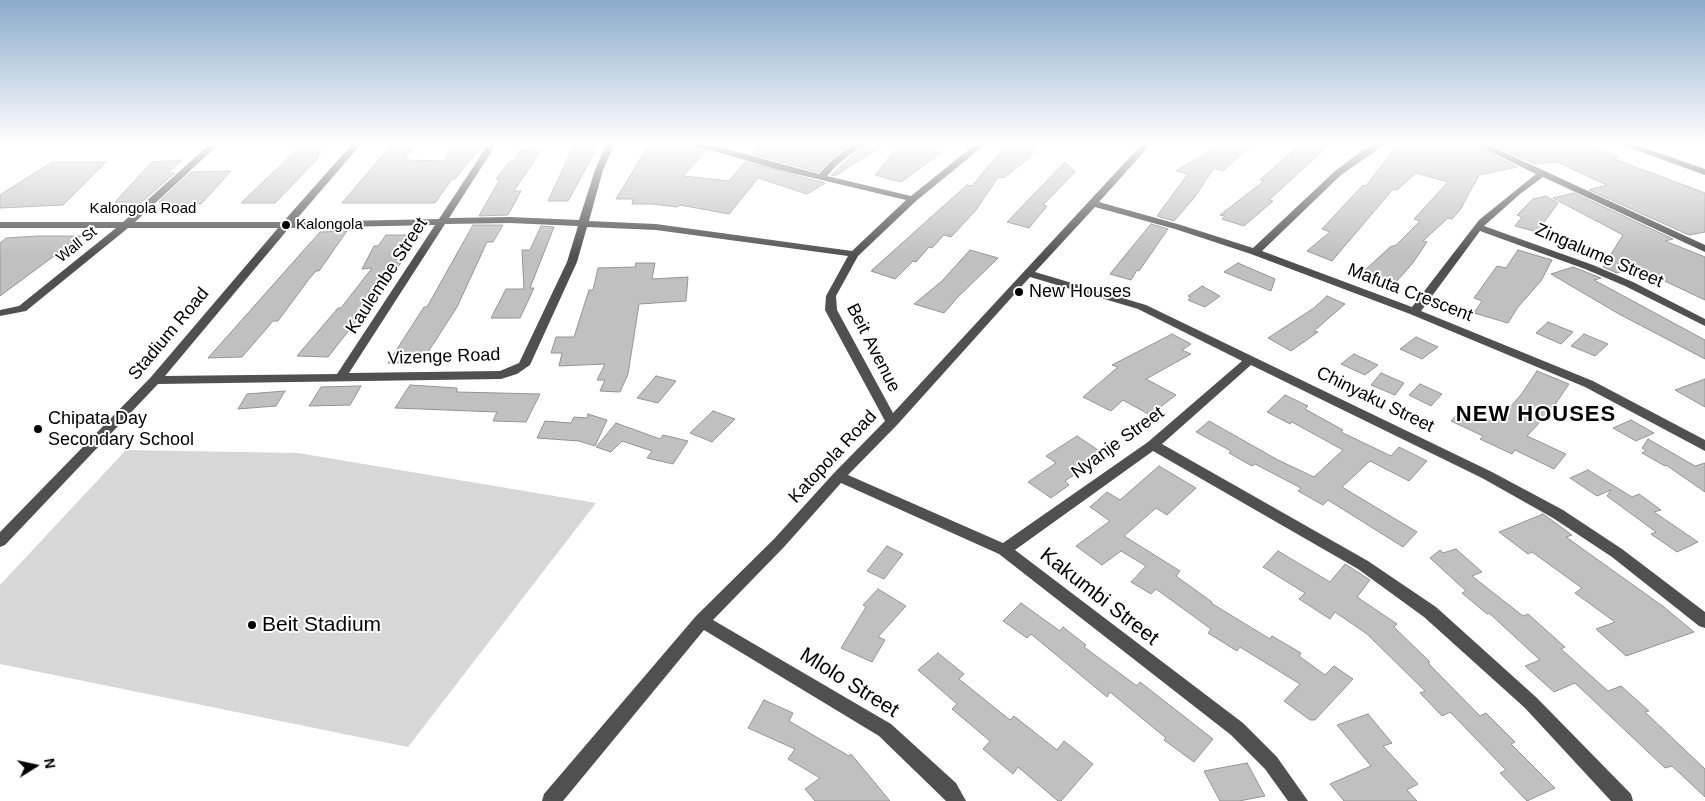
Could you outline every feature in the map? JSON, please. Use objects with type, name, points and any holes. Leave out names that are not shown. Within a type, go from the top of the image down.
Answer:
[{"type":"street","name":"Wall St","points":[[0,313],[22,309],[127,224],[175,180]]},
{"type":"street","name":"Stadium Road","points":[[0,541],[155,380],[325,180]]},
{"type":"street","name":"Kaulembe Street","points":[[341,376],[469,180]]},
{"type":"street","name":"Vizenge Road","points":[[155,380],[501,375],[524,365],[572,262],[597,180]]},
{"type":"street","points":[[831,180],[913,199]]},
{"type":"street","name":"Beit Avenue","points":[[892,422],[831,310],[831,296],[854,254],[913,199],[936,180]]},
{"type":"street","name":"Katopola Road","points":[[551,801],[702,621],[779,543],[839,476],[1030,274],[1112,180]]},
{"type":"street","points":[[1255,252],[1330,180]]},
{"type":"street","points":[[1414,312],[1478,227],[1517,192],[1533,180]]},
{"type":"street","points":[[1556,180],[1705,249]]},
{"type":"street","name":"Mafuta Crescent","points":[[1091,203],[1178,227],[1255,252],[1414,312],[1589,384],[1705,446]]},
{"type":"street","name":"Kalongola Road","points":[[0,224],[286,225],[510,220],[664,228],[854,254]]},
{"type":"street","name":"Zingalume Street","points":[[1478,227],[1589,267],[1629,284],[1705,323]]},
{"type":"street","name":"Chinyaku Street","points":[[1030,274],[1142,307],[1487,475],[1558,514],[1617,553],[1705,621]]},
{"type":"street","name":"Nyanje Street","points":[[1004,550],[1153,445],[1250,360]]},
{"type":"street","points":[[1153,445],[1362,565],[1430,612],[1532,703],[1624,801]]},
{"type":"street","name":"Kakumbi Street","points":[[839,476],[1004,550],[1237,729],[1271,763],[1300,801]]},
{"type":"street","name":"Mlolo Street","points":[[702,621],[885,730],[949,790],[957,801]]},
{"type":"shaded area","name":"Beit Stadium","points":[[126,450],[298,453],[596,503],[408,747],[0,664],[0,585]]},
{"type":"building","points":[[23,180],[88,180],[63,205],[0,208],[0,195]]},
{"type":"building","points":[[135,180],[167,180],[142,202],[115,202]]},
{"type":"building","points":[[182,180],[222,180],[201,204],[167,204],[170,202],[159,202]]},
{"type":"building","points":[[265,180],[297,180],[275,203],[241,203]]},
{"type":"building","points":[[361,180],[451,180],[435,203],[342,203]]},
{"type":"building","points":[[499,180],[521,180],[514,191],[521,191],[508,215],[479,216]]},
{"type":"building","points":[[558,180],[579,180],[568,201],[548,201]]},
{"type":"building","points":[[627,180],[756,180],[729,214],[680,205],[677,207],[632,204],[633,199],[616,199]]},
{"type":"building","points":[[765,180],[815,180],[825,183],[807,194]]},
{"type":"building","points":[[977,180],[996,180],[976,210],[951,237],[944,235],[932,248],[929,247],[916,262],[913,261],[895,279],[871,271],[967,185],[972,186]]},
{"type":"building","points":[[1047,180],[1067,180],[1043,205],[1047,206],[1029,228],[1007,222]]},
{"type":"building","points":[[1183,180],[1206,180],[1194,198],[1174,221],[1157,216]]},
{"type":"building","points":[[1262,180],[1290,180],[1269,200],[1273,201],[1244,226],[1222,219],[1225,216],[1220,215],[1264,181]]},
{"type":"building","points":[[1370,180],[1408,180],[1397,190],[1393,189],[1332,261],[1307,251],[1330,232],[1322,229],[1363,185],[1366,186]]},
{"type":"building","points":[[1442,180],[1476,180],[1460,210],[1452,219],[1448,218],[1423,241],[1427,242],[1412,264],[1396,282],[1364,271],[1390,247],[1396,245],[1420,221],[1414,219],[1448,182]]},
{"type":"building","points":[[1597,180],[1671,180],[1705,193],[1705,232],[1689,235],[1589,190],[1607,185]]},
{"type":"building","points":[[1574,193],[1673,239],[1665,241],[1705,257],[1705,300],[1635,267],[1617,273],[1603,267],[1623,235],[1553,198]]},
{"type":"building","points":[[1546,196],[1558,203],[1537,232],[1515,226],[1522,217],[1517,215],[1533,199]]},
{"type":"building","points":[[1151,224],[1168,229],[1139,271],[1137,270],[1131,280],[1110,274]]},
{"type":"building","points":[[473,225],[503,225],[493,242],[487,242],[457,307],[421,363],[388,363],[424,307],[427,307]]},
{"type":"building","points":[[541,226],[554,227],[530,288],[534,288],[520,318],[491,318],[506,289],[524,289],[522,250],[530,250]]},
{"type":"building","points":[[347,231],[319,271],[316,271],[309,279],[278,321],[273,321],[242,357],[208,358],[320,232]]},
{"type":"building","points":[[386,235],[413,235],[397,258],[404,258],[361,320],[357,320],[328,357],[297,356],[338,308],[341,308],[372,268],[362,269],[374,246],[378,246]]},
{"type":"building","points":[[81,236],[0,296],[0,243],[6,238]]},
{"type":"building","points":[[970,250],[998,258],[944,313],[914,304],[942,281]]},
{"type":"building","points":[[1518,250],[1552,260],[1541,281],[1518,307],[1508,323],[1474,313],[1482,301],[1474,298],[1497,266],[1506,268]]},
{"type":"building","points":[[636,263],[655,263],[652,279],[688,277],[686,301],[639,304],[628,374],[620,392],[600,391],[605,380],[597,380],[605,364],[559,366],[562,353],[551,353],[556,337],[574,337],[589,290],[593,290],[598,268],[635,267]]},
{"type":"building","points":[[1238,263],[1275,279],[1271,291],[1224,272]]},
{"type":"building","points":[[1573,267],[1601,278],[1594,280],[1705,340],[1705,359],[1619,314],[1551,274]]},
{"type":"building","points":[[1202,286],[1220,296],[1205,307],[1188,300],[1191,297],[1188,296]]},
{"type":"building","points":[[1327,296],[1345,304],[1314,331],[1318,332],[1291,351],[1268,338],[1314,308]]},
{"type":"building","points":[[1548,322],[1573,332],[1561,344],[1536,333]]},
{"type":"building","points":[[1172,334],[1191,344],[1182,350],[1191,354],[1146,379],[1176,395],[1150,415],[1123,400],[1111,411],[1083,397],[1118,367],[1112,365]]},
{"type":"building","points":[[1584,334],[1608,344],[1595,356],[1571,346]]},
{"type":"building","points":[[1416,337],[1438,347],[1422,359],[1400,349]]},
{"type":"building","points":[[1354,354],[1378,365],[1365,375],[1341,364]]},
{"type":"building","points":[[1537,371],[1569,384],[1552,409],[1527,436],[1566,454],[1554,469],[1515,450],[1512,454],[1480,439],[1483,436],[1451,421],[1463,408],[1495,423],[1521,395]]},
{"type":"building","points":[[1381,373],[1404,383],[1395,395],[1371,385]]},
{"type":"building","points":[[656,376],[676,381],[658,403],[637,398]]},
{"type":"building","points":[[1705,379],[1705,407],[1675,390]]},
{"type":"building","points":[[1420,384],[1442,394],[1431,406],[1409,395]]},
{"type":"building","points":[[410,385],[457,388],[457,392],[540,394],[526,422],[493,421],[497,412],[395,408]]},
{"type":"building","points":[[361,386],[350,405],[309,406],[321,387]]},
{"type":"building","points":[[285,391],[276,406],[238,409],[247,394]]},
{"type":"building","points":[[1285,395],[1308,406],[1305,409],[1343,430],[1341,432],[1391,456],[1399,447],[1427,461],[1409,481],[1370,461],[1342,487],[1417,532],[1403,547],[1328,500],[1323,505],[1298,491],[1301,488],[1255,464],[1252,466],[1229,453],[1231,451],[1196,432],[1209,421],[1278,460],[1314,477],[1343,450],[1292,422],[1290,424],[1267,412]]},
{"type":"building","points":[[713,411],[735,419],[712,442],[690,433]]},
{"type":"building","points":[[588,414],[607,420],[595,446],[579,441],[537,438],[545,421],[571,423],[574,417],[587,418]]},
{"type":"building","points":[[1631,420],[1654,433],[1636,441],[1613,428]]},
{"type":"building","points":[[616,423],[660,439],[663,435],[688,441],[673,464],[647,458],[652,451],[622,441],[611,452],[596,447]]},
{"type":"building","points":[[1077,436],[1104,454],[1065,481],[1069,485],[1051,498],[1028,482],[1056,463],[1046,456]]},
{"type":"building","points":[[1648,439],[1695,466],[1705,463],[1705,492],[1666,465],[1642,453],[1646,451],[1642,448]]},
{"type":"building","points":[[1159,466],[1196,488],[1167,515],[1156,508],[1124,536],[1180,571],[1176,576],[1211,603],[1270,639],[1272,636],[1301,653],[1299,656],[1325,675],[1334,666],[1353,679],[1315,720],[1310,720],[1284,701],[1300,684],[1240,647],[1237,651],[1208,633],[1211,629],[1156,589],[1151,594],[1131,582],[1146,566],[1121,551],[1102,565],[1076,546],[1110,521],[1090,507],[1107,492],[1120,500]]},
{"type":"building","points":[[1588,470],[1632,497],[1639,494],[1661,510],[1654,512],[1698,542],[1677,552],[1651,534],[1656,532],[1607,496],[1611,490],[1597,496],[1570,478]]},
{"type":"building","points":[[1543,514],[1572,535],[1566,537],[1664,607],[1694,632],[1626,656],[1596,629],[1615,622],[1575,593],[1582,588],[1532,552],[1528,554],[1499,532]]},
{"type":"building","points":[[887,546],[903,554],[884,579],[867,571]]},
{"type":"building","points":[[1456,549],[1482,572],[1472,576],[1523,616],[1528,614],[1565,647],[1561,649],[1608,691],[1621,686],[1649,711],[1645,712],[1705,769],[1705,797],[1672,766],[1665,768],[1575,683],[1554,692],[1525,666],[1540,660],[1489,613],[1487,614],[1462,593],[1466,591],[1430,558],[1440,550],[1443,553]]},
{"type":"building","points":[[1278,551],[1330,582],[1345,564],[1370,580],[1357,597],[1397,624],[1394,627],[1430,662],[1428,663],[1480,716],[1486,713],[1515,742],[1511,744],[1555,788],[1527,801],[1500,773],[1506,770],[1450,712],[1442,716],[1420,693],[1425,691],[1367,634],[1335,612],[1330,619],[1299,599],[1305,593],[1263,567]]},
{"type":"building","points":[[878,589],[906,606],[878,637],[885,640],[872,662],[841,648],[866,607],[863,605]]},
{"type":"building","points":[[1021,603],[1060,631],[1063,627],[1086,645],[1084,647],[1137,686],[1140,682],[1213,739],[1194,762],[1164,740],[1166,738],[1110,692],[1107,697],[1031,634],[1027,638],[1003,621]]},
{"type":"building","points":[[938,653],[964,674],[959,679],[1010,720],[1014,716],[1057,750],[1064,741],[1093,764],[1061,801],[1058,801],[1018,767],[1013,774],[983,749],[990,741],[952,709],[957,704],[918,670]]},
{"type":"building","points":[[764,700],[793,713],[789,721],[849,756],[851,754],[890,801],[815,801],[805,789],[820,778],[788,759],[795,749],[748,728]]},
{"type":"building","points":[[1368,714],[1392,743],[1383,746],[1418,784],[1407,790],[1417,801],[1344,801],[1330,784],[1371,766],[1337,725]]},
{"type":"building","points":[[1247,763],[1265,796],[1239,801],[1220,801],[1204,771]]},
{"type":"place","name":"Kalongola","points":[[286,225]]},
{"type":"place","name":"New Houses","points":[[1019,292]]},
{"type":"place","name":"Chipata Day Secondary School","points":[[38,429]]},
{"type":"place","name":"Beit Stadium","points":[[252,625]]},
{"type":"district","name":"NEW HOUSES","points":[[1536,415]]}]
